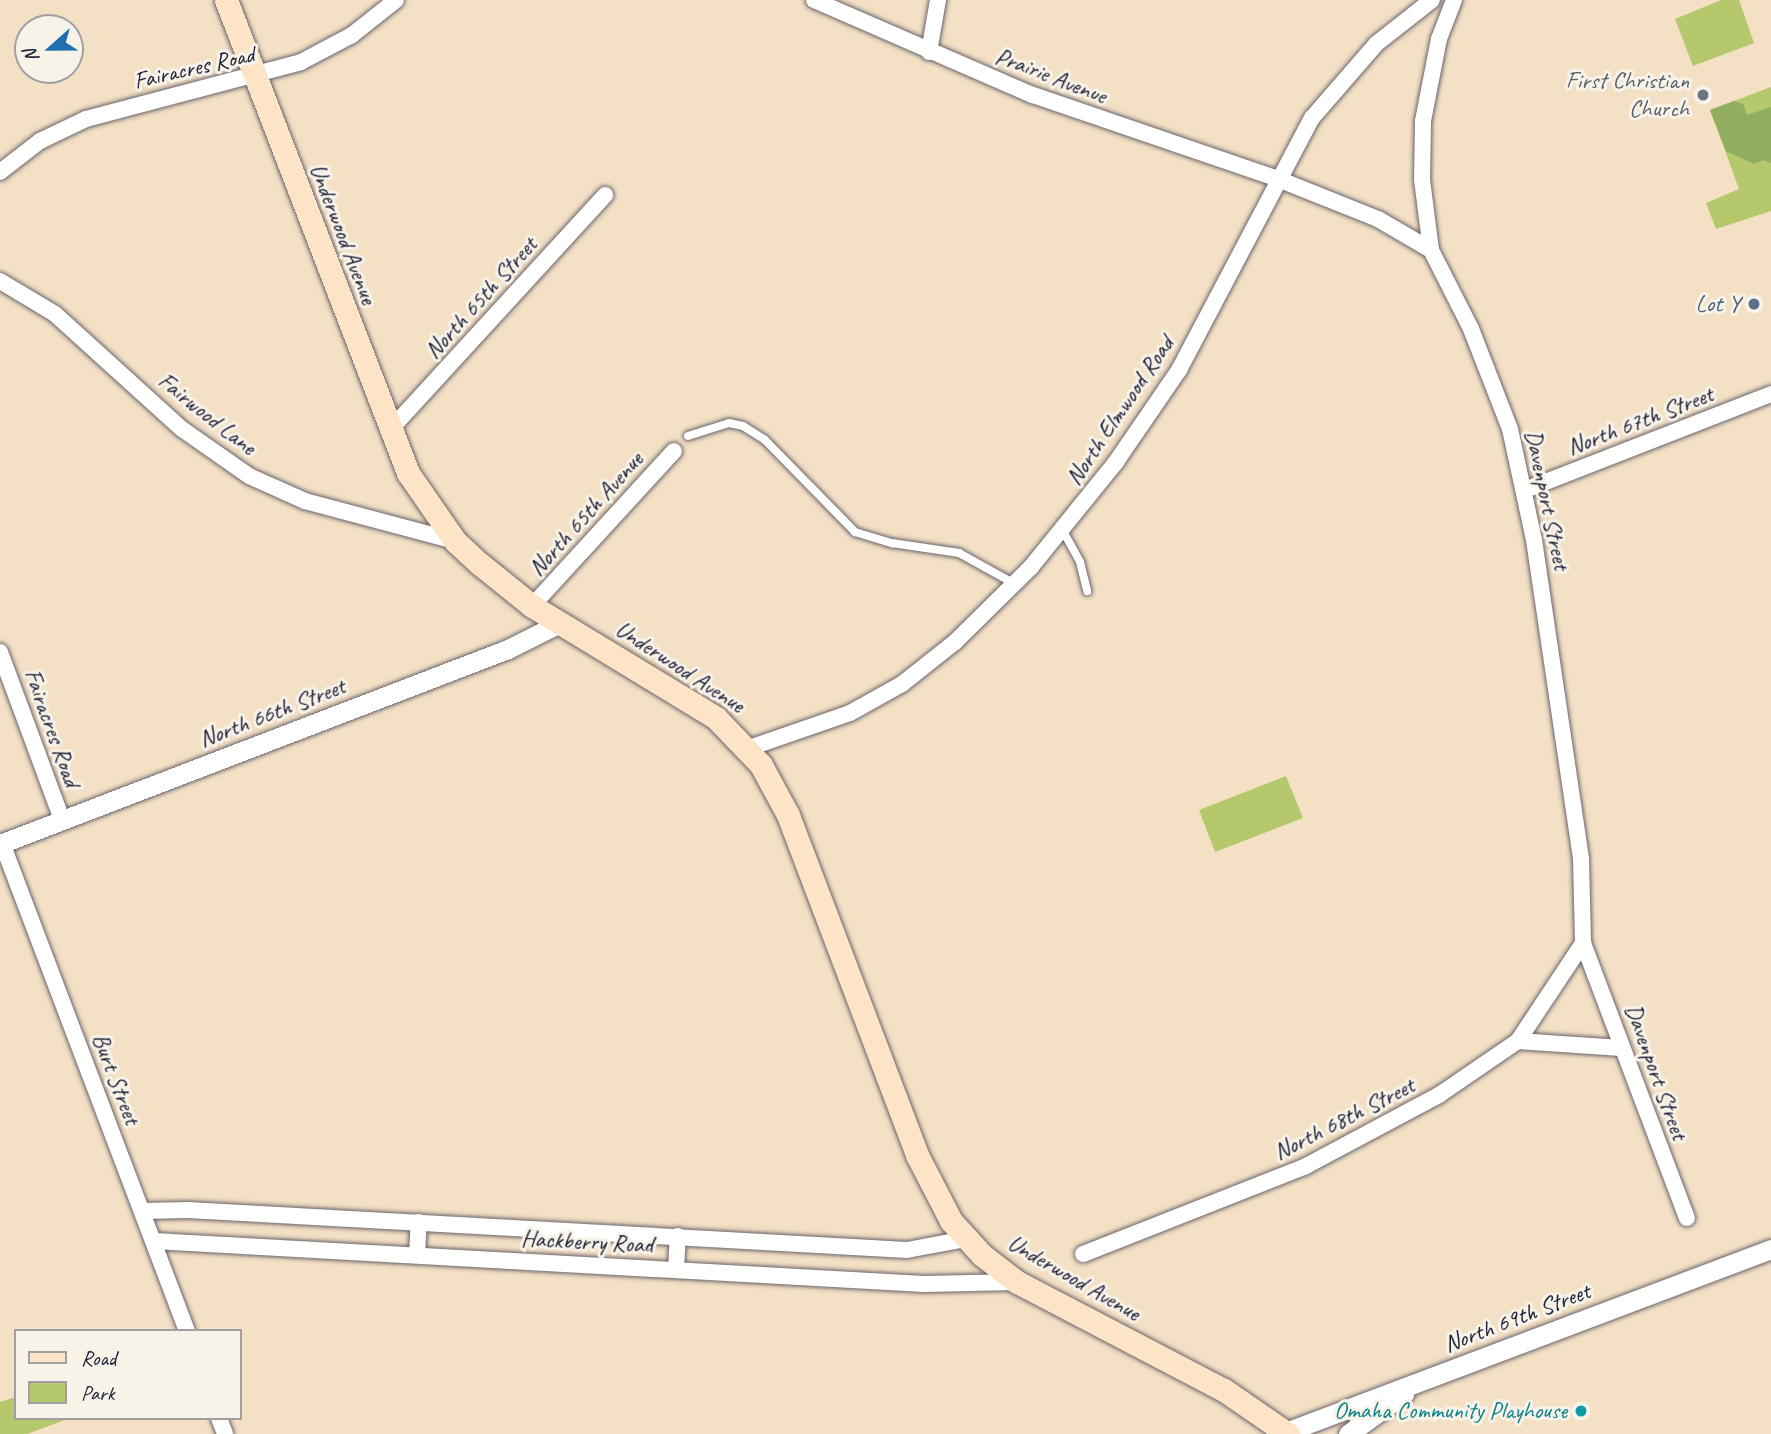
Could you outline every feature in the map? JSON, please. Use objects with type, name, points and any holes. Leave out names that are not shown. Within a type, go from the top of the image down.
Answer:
[{"type":"main road","name":"Underwood Avenue","points":[[226,0],[389,431],[408,473],[455,541],[532,606],[716,718],[749,748],[788,815],[917,1155],[941,1206],[965,1239],[1017,1282],[1224,1390],[1284,1433]]},
{"type":"street","name":"Fairacres Road","points":[[0,172],[40,141],[86,119],[255,77],[330,48],[396,0]]},
{"type":"street","name":"Prairie Avenue","points":[[814,0],[1045,100],[1278,179]]},
{"type":"street","points":[[929,52],[938,0]]},
{"type":"street","name":"North Elmwood Road","points":[[749,748],[849,713],[902,684],[1015,584],[1063,531],[1179,370],[1278,179],[1332,91],[1376,44],[1432,0]]},
{"type":"street","points":[[1431,250],[1422,180],[1423,121],[1439,39],[1454,0]]},
{"type":"street","points":[[1278,179],[1378,219],[1431,250]]},
{"type":"street","name":"North 65th Street","points":[[389,431],[605,195]]},
{"type":"street","name":"Davenport Street","points":[[1431,250],[1491,376],[1525,490],[1581,859],[1583,943],[1686,1218]]},
{"type":"street","name":"Fairwood Lane","points":[[0,281],[55,314],[183,429],[249,476],[305,501],[455,541]]},
{"type":"street","name":"North 67th Street","points":[[1525,490],[1771,394]]},
{"type":"street","name":"North 65th Avenue","points":[[532,606],[674,452]]},
{"type":"street","name":"North 66th Street","points":[[1,843],[508,649],[560,623]]},
{"type":"street","name":"Fairacres Road","points":[[0,652],[62,820]]},
{"type":"street","name":"Burt Street","points":[[1,843],[186,1329]]},
{"type":"street","points":[[1583,943],[1518,1041],[1621,1048]]},
{"type":"street","name":"North 68th Street","points":[[1083,1254],[1306,1166],[1439,1095],[1518,1041]]},
{"type":"street","name":"Hackberry Road","points":[[142,1212],[419,1222],[906,1250],[965,1239]]},
{"type":"street","points":[[417,1255],[419,1222]]},
{"type":"street","points":[[676,1270],[678,1236]]},
{"type":"street","name":"Hackberry Road","points":[[154,1241],[924,1284],[1017,1282]]},
{"type":"street","name":"North 69th Street","points":[[1284,1433],[1771,1250]]},
{"type":"street","points":[[1348,1434],[1419,1381]]},
{"type":"lane","points":[[688,436],[729,424],[743,426],[765,440],[855,532],[892,543],[959,553],[1015,584]]},
{"type":"lane","points":[[1063,531],[1080,562],[1087,591]]},
{"type":"green space","points":[[1721,0],[1739,0],[1754,43],[1693,66],[1675,19]]},
{"type":"green space","points":[[1771,87],[1771,211],[1716,229],[1706,203],[1739,189],[1710,110]]},
{"type":"green space","points":[[1734,101],[1743,104],[1747,115],[1771,107],[1771,163],[1763,160],[1754,164],[1726,151],[1710,110]]},
{"type":"green space","points":[[1286,776],[1303,818],[1215,852],[1199,810]]},
{"type":"green space","points":[[14,1398],[14,1420],[65,1420],[27,1434],[0,1434],[0,1402]]},
{"type":"place","name":"First Christian Church","points":[[1703,95]]},
{"type":"place","name":"Lot Y","points":[[1754,304]]},
{"type":"place","name":"Omaha Community Playhouse","points":[[1581,1411]]}]
